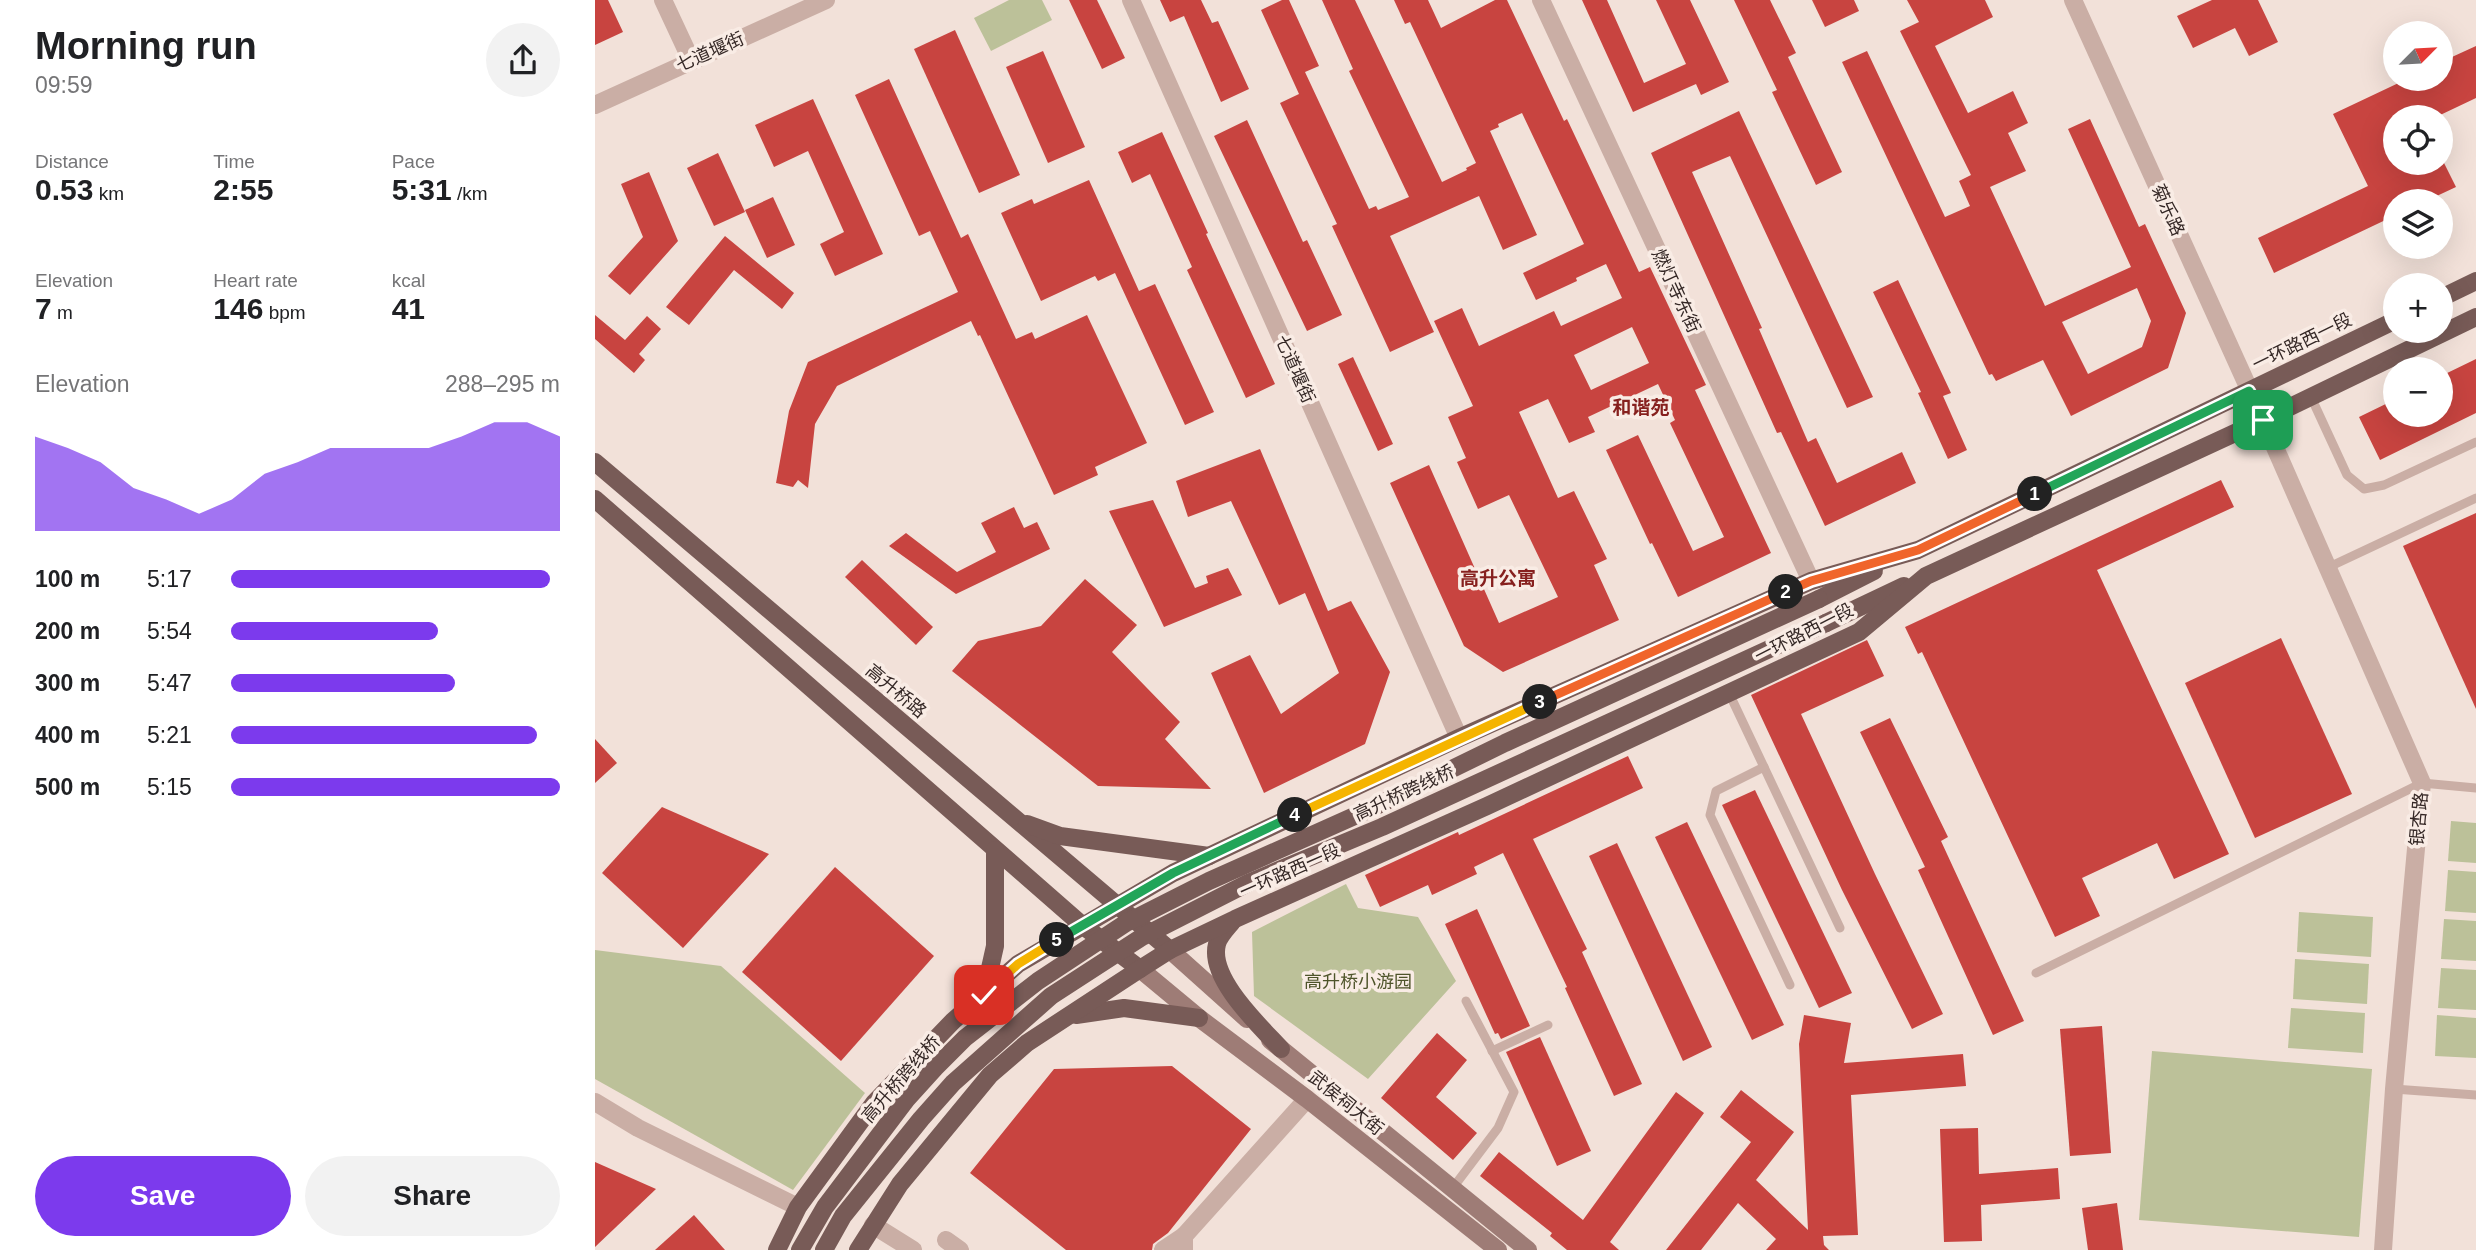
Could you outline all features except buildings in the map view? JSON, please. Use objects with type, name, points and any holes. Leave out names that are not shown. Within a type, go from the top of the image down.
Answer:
[{"type":"main road","points":[[2453,292],[2476,281]]},
{"type":"main road","name":"一环路西一段","points":[[858,1250],[900,1184],[990,1075],[1027,1043],[1170,950],[1859,632],[1926,576],[2263,420],[2476,317]]},
{"type":"main road","name":"一环路西一段","points":[[778,1250],[798,1208],[874,1103],[953,1021],[1018,964],[1082,925],[1173,873],[1459,738],[1811,581],[1918,550],[2383,326]]},
{"type":"main road","name":"高升桥路","points":[[595,462],[1170,950]]},
{"type":"main road","points":[[595,499],[995,850],[1082,925],[1140,969]]},
{"type":"main road","name":"高升桥跨线桥","points":[[800,1250],[825,1207],[906,1100],[935,1068],[965,1038],[1038,981],[1126,923],[1209,881],[1369,810],[1505,743],[1918,550]]},
{"type":"main road","name":"高升桥跨线桥","points":[[824,1250],[843,1216],[953,1083],[1051,996],[1142,937],[1248,883],[1381,827],[1926,576]]},
{"type":"main road","points":[[1014,819],[1060,836],[1209,856]]},
{"type":"main road","points":[[984,995],[995,946],[995,850]]},
{"type":"main road","points":[[1235,919],[1217,942],[1216,957],[1223,978],[1242,1007],[1280,1049]]},
{"type":"main road","name":"武侯祠大街","points":[[1170,950],[1280,1049],[1528,1250]]},
{"type":"main road","name":"武侯祠大街","points":[[1140,969],[1199,1018],[1307,1099],[1498,1250]]},
{"type":"main road","points":[[1062,1019],[1091,1011],[1124,1008],[1199,1018]]},
{"type":"street","points":[[663,0],[691,61]]},
{"type":"street","name":"七道堰街","points":[[595,105],[826,0]]},
{"type":"street","name":"七道堰街","points":[[1131,0],[1459,738]]},
{"type":"street","name":"燃灯寺东街","points":[[1541,0],[1811,581]]},
{"type":"street","name":"菊乐路","points":[[2073,0],[2263,420]]},
{"type":"street","name":"银杏路","points":[[2263,420],[2422,783],[2394,1088],[2383,1250]]},
{"type":"street","points":[[1163,1250],[1184,1243],[1307,1099]]},
{"type":"street","points":[[595,1102],[638,1128],[798,1208]]},
{"type":"street","points":[[873,1225],[913,1250]]},
{"type":"lane","points":[[2311,397],[2347,475],[2364,489],[2384,485],[2476,442]]},
{"type":"lane","points":[[2329,567],[2476,498]]},
{"type":"lane","points":[[1728,693],[1840,929]]},
{"type":"lane","points":[[1763,767],[1716,791],[1710,815],[1790,985]]},
{"type":"lane","points":[[2036,973],[2422,783],[2476,788]]},
{"type":"lane","points":[[1452,1189],[1498,1128],[1514,1092],[1465,1001]]},
{"type":"lane","points":[[1492,1051],[1548,1025]]},
{"type":"lane","points":[[2394,1088],[2476,1095]]},
{"type":"green space","points":[[1009,0],[1042,0],[1052,20],[991,51],[974,18]]},
{"type":"green space","points":[[2451,821],[2476,823],[2476,863],[2448,861]]},
{"type":"green space","points":[[2448,870],[2476,872],[2476,913],[2445,911]]},
{"type":"green space","name":"高升桥小游园","points":[[1346,884],[1358,908],[1418,917],[1456,981],[1368,1079],[1254,996],[1252,932]]},
{"type":"green space","points":[[2299,912],[2373,917],[2371,957],[2297,952]]},
{"type":"green space","points":[[2444,919],[2476,921],[2476,961],[2441,959]]},
{"type":"green space","points":[[595,950],[721,966],[865,1093],[793,1190],[595,1079]]},
{"type":"green space","points":[[2295,959],[2369,964],[2367,1004],[2293,999]]},
{"type":"green space","points":[[2441,968],[2476,970],[2476,1010],[2438,1008]]},
{"type":"green space","points":[[2291,1008],[2365,1013],[2363,1053],[2288,1048]]},
{"type":"green space","points":[[2437,1015],[2476,1018],[2476,1058],[2435,1056]]},
{"type":"green space","points":[[2152,1051],[2372,1069],[2359,1237],[2139,1220]]},
{"type":"district","name":"和谐苑","points":[[1641,407]]},
{"type":"district","name":"高升公寓","points":[[1498,578]]},
{"type":"route","points":[[984,995],[1018,964],[1173,873],[1459,738],[1811,581],[1918,550],[2249,391],[2263,420]]}]
